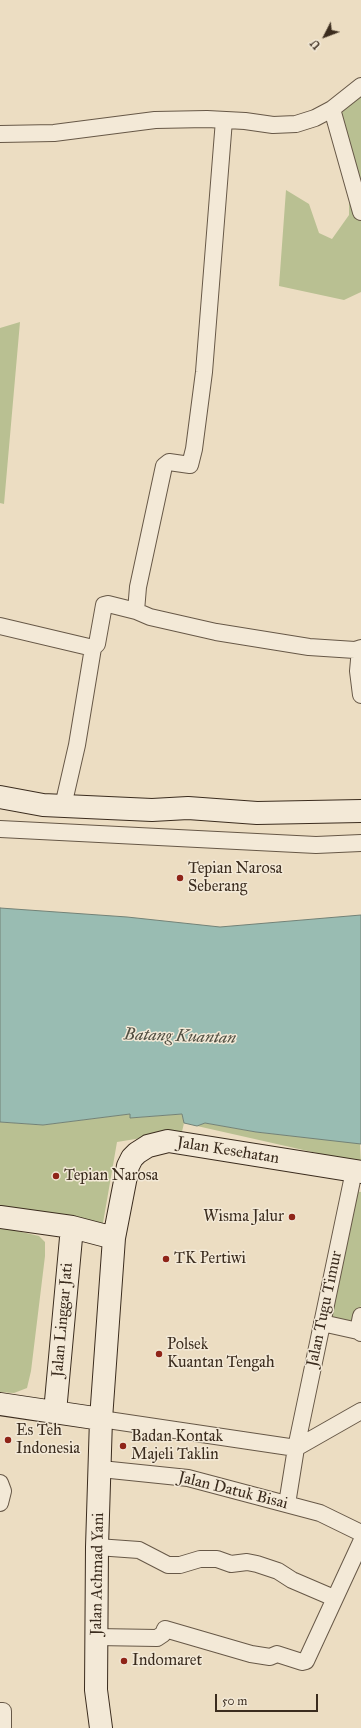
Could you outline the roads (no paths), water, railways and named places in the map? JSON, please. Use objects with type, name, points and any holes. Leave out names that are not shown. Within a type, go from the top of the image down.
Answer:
[{"type":"street","points":[[0,134],[54,132],[155,120],[224,120],[272,125],[296,124],[315,118],[332,109],[361,86]]},
{"type":"street","points":[[332,109],[361,212]]},
{"type":"street","points":[[136,612],[138,587],[164,466],[169,462],[190,465],[194,449],[204,372],[224,120]]},
{"type":"street","points":[[63,806],[77,745],[93,648],[97,644],[104,605],[108,604],[150,617],[216,632],[309,647],[361,648],[358,671],[361,695]]},
{"type":"street","points":[[0,626],[93,648]]},
{"type":"street","points":[[0,797],[43,805],[152,810],[188,808],[257,813],[361,811],[361,804]]},
{"type":"street","points":[[0,829],[316,845],[361,843]]},
{"type":"street","name":"Jalan Kesehatan","points":[[114,1238],[128,1166],[132,1158],[137,1153],[148,1146],[168,1141],[357,1172]]},
{"type":"street","name":"Jalan Tugu Timur","points":[[287,1504],[296,1448],[322,1324],[357,1172]]},
{"type":"street","points":[[0,1217],[72,1227],[114,1238],[101,1419]]},
{"type":"street","name":"Jalan Linggar Jati","points":[[55,1412],[72,1227]]},
{"type":"street","points":[[322,1324],[360,1327]]},
{"type":"street","points":[[0,1404],[296,1448],[361,1411]]},
{"type":"street","name":"Jalan Achmad Yani","points":[[101,1419],[96,1637],[96,1690],[101,1728]]},
{"type":"street","name":"Jalan Datuk Bisai","points":[[101,1469],[188,1478],[320,1513],[361,1533]]},
{"type":"street","points":[[96,1637],[157,1638],[163,1634],[165,1629],[251,1654],[270,1657],[277,1654],[302,1662],[306,1661],[361,1542]]},
{"type":"street","points":[[97,1547],[139,1550],[168,1565],[180,1566],[200,1560],[217,1559],[231,1564],[246,1562],[258,1564],[278,1571],[292,1580],[334,1598]]},
{"type":"street","points":[[0,1711],[3,1711],[3,1728]]},
{"type":"water","name":"Batang Kuantan","points":[[0,908],[127,917],[220,927],[361,915],[361,1144],[256,1132],[205,1123],[197,1126],[184,1123],[182,1114],[130,1118],[130,1114],[43,1125],[0,1122]]},
{"type":"place","name":"Tepian Narosa Seberang","points":[[180,878]]},
{"type":"place","name":"Tepian Narosa","points":[[56,1176]]},
{"type":"place","name":"Wisma Jalur","points":[[292,1217]]},
{"type":"place","name":"TK Pertiwi","points":[[166,1259]]},
{"type":"place","name":"Polsek Kuantan Tengah","points":[[159,1354]]},
{"type":"place","name":"Es Teh Indonesia","points":[[8,1440]]},
{"type":"place","name":"Badan Kontak Majeli Taklin","points":[[123,1446]]},
{"type":"place","name":"Indomaret","points":[[124,1661]]}]
